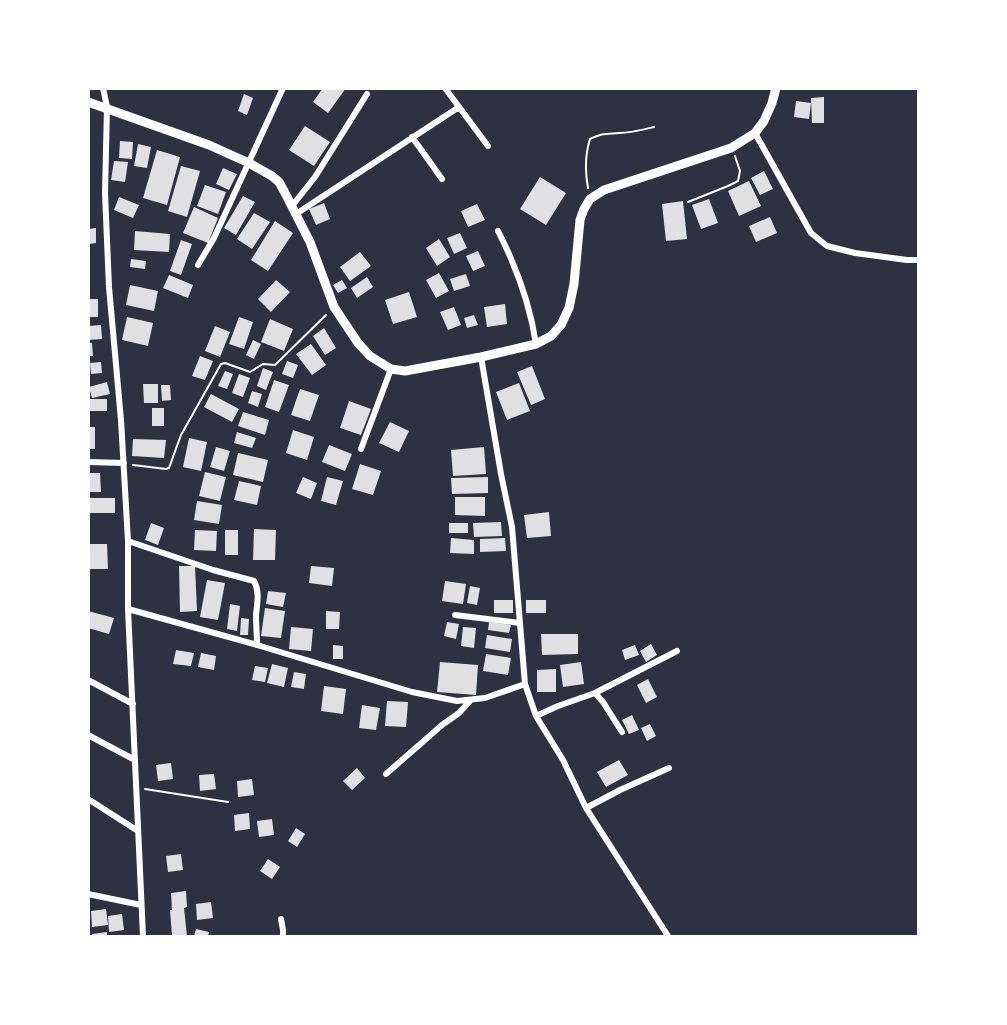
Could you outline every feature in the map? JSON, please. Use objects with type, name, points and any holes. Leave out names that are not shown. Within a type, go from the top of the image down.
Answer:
[{"type":"street","points":[[103,88],[107,107],[105,193],[109,286],[128,540],[128,609],[143,936]]},
{"type":"street","points":[[198,265],[214,238],[283,88]]},
{"type":"street","points":[[445,88],[488,146]]},
{"type":"street","points":[[88,102],[209,144],[272,176],[279,182],[310,242],[334,307],[358,343],[370,356],[391,369],[405,371],[536,344],[551,336],[561,325],[569,308],[574,284],[580,220],[590,200],[604,190],[731,148],[755,133],[764,121],[776,88]]},
{"type":"street","points":[[294,210],[367,94]]},
{"type":"street","points":[[294,210],[459,107]]},
{"type":"street","points":[[755,133],[811,233],[827,246],[855,253],[918,260]]},
{"type":"street","points":[[412,137],[442,179]]},
{"type":"street","points":[[498,231],[522,287],[536,344]]},
{"type":"street","points":[[481,357],[512,527],[525,684],[536,716],[563,760],[586,808],[668,936]]},
{"type":"street","points":[[361,449],[391,369]]},
{"type":"street","points":[[88,462],[124,464]]},
{"type":"street","points":[[128,540],[213,570],[254,581],[258,594],[257,645]]},
{"type":"street","points":[[128,609],[412,692],[457,701],[485,698],[525,684]]},
{"type":"street","points":[[455,615],[520,622]]},
{"type":"street","points":[[536,716],[595,693],[677,651]]},
{"type":"street","points":[[88,680],[133,704]]},
{"type":"street","points":[[595,693],[622,732]]},
{"type":"street","points":[[386,774],[459,713],[470,700]]},
{"type":"street","points":[[88,735],[135,760]]},
{"type":"street","points":[[586,808],[669,768]]},
{"type":"street","points":[[88,799],[138,831]]},
{"type":"street","points":[[88,894],[141,905]]},
{"type":"street","points":[[281,919],[283,936]]},
{"type":"path","points":[[590,200],[586,178],[587,150],[590,139],[601,133],[617,134],[654,127]]},
{"type":"path","points":[[688,202],[738,181],[740,171],[731,148]]},
{"type":"path","points":[[124,464],[169,468],[181,435],[221,364],[225,363],[250,372],[263,364],[274,365],[334,307]]},
{"type":"path","points":[[136,788],[228,802]]},
{"type":"building","points":[[323,88],[346,88],[328,113],[313,102]]},
{"type":"building","points":[[244,94],[253,98],[247,115],[238,111]]},
{"type":"building","points":[[824,97],[824,123],[812,123],[811,98]]},
{"type":"building","points":[[796,101],[811,103],[809,119],[794,117]]},
{"type":"building","points":[[305,126],[330,142],[314,166],[289,150]]},
{"type":"building","points":[[120,141],[133,142],[132,159],[119,158]]},
{"type":"building","points":[[138,144],[151,147],[147,168],[134,166]]},
{"type":"building","points":[[157,150],[180,157],[167,205],[143,198]]},
{"type":"building","points":[[114,161],[128,162],[125,182],[111,180]]},
{"type":"building","points":[[181,166],[200,171],[187,217],[168,211]]},
{"type":"building","points":[[223,168],[237,174],[229,190],[216,184]]},
{"type":"building","points":[[764,171],[773,189],[760,195],[751,178]]},
{"type":"building","points":[[540,177],[566,193],[546,225],[520,209]]},
{"type":"building","points":[[749,181],[761,206],[739,216],[728,191]]},
{"type":"building","points":[[205,185],[226,192],[218,214],[197,206]]},
{"type":"building","points":[[243,196],[255,202],[236,235],[224,228]]},
{"type":"building","points":[[119,197],[139,205],[133,218],[114,210]]},
{"type":"building","points":[[709,199],[718,223],[701,229],[692,205]]},
{"type":"building","points":[[683,201],[687,239],[666,241],[662,204]]},
{"type":"building","points":[[324,203],[330,219],[316,225],[309,209]]},
{"type":"building","points":[[477,204],[485,220],[468,227],[461,211]]},
{"type":"building","points":[[194,207],[218,218],[208,243],[183,233]]},
{"type":"building","points":[[254,213],[270,222],[252,249],[237,239]]},
{"type":"building","points":[[770,217],[777,233],[756,242],[749,226]]},
{"type":"building","points":[[275,221],[293,233],[268,271],[251,260]]},
{"type":"building","points":[[96,228],[96,243],[88,244],[88,229]]},
{"type":"building","points":[[135,231],[170,234],[169,252],[134,250]]},
{"type":"building","points":[[460,233],[467,248],[454,254],[447,238]]},
{"type":"building","points":[[439,239],[450,257],[437,266],[426,248]]},
{"type":"building","points":[[181,240],[192,244],[181,275],[170,271]]},
{"type":"building","points":[[478,251],[485,266],[473,271],[466,256]]},
{"type":"building","points":[[360,252],[371,266],[350,281],[340,267]]},
{"type":"building","points":[[131,259],[146,261],[145,269],[130,267]]},
{"type":"building","points":[[439,273],[449,291],[436,298],[426,280]]},
{"type":"building","points":[[466,274],[470,286],[454,291],[450,279]]},
{"type":"building","points":[[169,275],[193,285],[188,298],[163,288]]},
{"type":"building","points":[[367,277],[373,287],[357,298],[351,288]]},
{"type":"building","points":[[276,280],[290,292],[271,312],[258,299]]},
{"type":"building","points":[[342,280],[347,288],[338,293],[333,285]]},
{"type":"building","points":[[130,285],[158,291],[154,311],[126,305]]},
{"type":"building","points":[[409,292],[417,317],[393,324],[385,300]]},
{"type":"building","points":[[88,299],[98,299],[98,317],[88,317]]},
{"type":"building","points":[[505,304],[507,324],[487,327],[484,307]]},
{"type":"building","points":[[454,307],[461,325],[448,330],[440,312]]},
{"type":"building","points":[[474,315],[478,325],[467,328],[464,318]]},
{"type":"building","points":[[127,317],[153,323],[148,346],[122,340]]},
{"type":"building","points":[[239,317],[253,322],[244,349],[229,344]]},
{"type":"building","points":[[270,319],[293,329],[284,351],[261,342]]},
{"type":"building","points":[[101,325],[102,339],[88,340],[88,326]]},
{"type":"building","points":[[215,326],[230,332],[220,357],[205,351]]},
{"type":"building","points":[[324,328],[336,348],[325,355],[313,336]]},
{"type":"building","points":[[253,340],[261,344],[254,359],[246,355]]},
{"type":"building","points":[[88,343],[92,343],[93,356],[88,356]]},
{"type":"building","points":[[311,344],[326,365],[312,375],[296,354]]},
{"type":"building","points":[[200,356],[213,361],[205,380],[192,376]]},
{"type":"building","points":[[287,361],[298,365],[293,378],[282,374]]},
{"type":"building","points":[[101,362],[102,373],[91,374],[90,363]]},
{"type":"building","points":[[532,366],[545,399],[531,405],[517,372]]},
{"type":"building","points":[[263,368],[273,372],[266,390],[257,386]]},
{"type":"building","points":[[225,371],[233,374],[227,389],[218,386]]},
{"type":"building","points":[[239,374],[250,378],[243,397],[232,393]]},
{"type":"building","points":[[274,380],[289,385],[279,412],[265,407]]},
{"type":"building","points":[[107,382],[110,394],[92,398],[89,387]]},
{"type":"building","points":[[519,383],[530,411],[507,420],[496,392]]},
{"type":"building","points":[[143,384],[158,384],[158,403],[144,403]]},
{"type":"building","points":[[161,385],[170,385],[171,400],[162,401]]},
{"type":"building","points":[[300,389],[319,395],[310,421],[291,415]]},
{"type":"building","points":[[252,391],[262,394],[258,407],[248,403]]},
{"type":"building","points":[[211,394],[239,409],[232,422],[204,407]]},
{"type":"building","points":[[88,399],[107,399],[107,411],[88,411]]},
{"type":"building","points":[[349,401],[371,409],[361,435],[340,428]]},
{"type":"building","points":[[152,408],[164,408],[164,426],[152,426]]},
{"type":"building","points":[[243,412],[269,420],[265,435],[238,426]]},
{"type":"building","points":[[390,422],[409,431],[399,452],[379,443]]},
{"type":"building","points":[[88,427],[95,427],[95,449],[88,449]]},
{"type":"building","points":[[293,430],[314,437],[307,460],[286,453]]},
{"type":"building","points":[[237,432],[256,438],[252,448],[234,443]]},
{"type":"building","points":[[189,438],[207,442],[201,471],[183,467]]},
{"type":"building","points":[[133,439],[166,440],[164,458],[132,456]]},
{"type":"building","points":[[329,445],[352,454],[345,471],[322,462]]},
{"type":"building","points":[[216,447],[230,451],[224,471],[210,467]]},
{"type":"building","points":[[484,447],[486,474],[453,476],[451,450]]},
{"type":"building","points":[[238,453],[268,460],[263,482],[233,475]]},
{"type":"building","points":[[360,464],[381,471],[373,495],[352,489]]},
{"type":"building","points":[[205,472],[226,477],[220,501],[199,496]]},
{"type":"building","points":[[88,473],[100,473],[101,492],[88,492]]},
{"type":"building","points":[[303,477],[317,483],[311,499],[296,493]]},
{"type":"building","points":[[327,477],[343,481],[336,505],[321,501]]},
{"type":"building","points":[[488,477],[488,493],[452,494],[451,478]]},
{"type":"building","points":[[239,481],[261,486],[257,505],[234,500]]},
{"type":"building","points":[[455,497],[485,497],[485,516],[455,515]]},
{"type":"building","points":[[88,498],[115,498],[115,513],[88,513]]},
{"type":"building","points":[[197,501],[222,505],[219,524],[194,520]]},
{"type":"building","points":[[549,512],[551,536],[527,538],[524,515]]},
{"type":"building","points":[[501,522],[502,536],[474,537],[473,523]]},
{"type":"building","points":[[151,523],[164,528],[158,545],[145,540]]},
{"type":"building","points":[[449,523],[468,523],[468,533],[449,533]]},
{"type":"building","points":[[254,529],[276,530],[275,560],[253,560]]},
{"type":"building","points":[[195,530],[217,531],[216,551],[194,550]]},
{"type":"building","points":[[225,530],[238,530],[238,555],[225,555]]},
{"type":"building","points":[[451,538],[474,540],[474,554],[450,553]]},
{"type":"building","points":[[505,538],[506,551],[480,552],[480,539]]},
{"type":"building","points":[[88,544],[107,544],[108,569],[88,569]]},
{"type":"building","points":[[179,566],[195,566],[197,611],[180,612]]},
{"type":"building","points":[[311,566],[334,568],[332,586],[309,583]]},
{"type":"building","points":[[207,580],[225,583],[218,620],[200,617]]},
{"type":"building","points":[[445,581],[466,584],[463,604],[442,601]]},
{"type":"building","points":[[470,586],[480,588],[477,605],[467,603]]},
{"type":"building","points":[[268,591],[286,593],[283,607],[266,604]]},
{"type":"building","points":[[494,600],[513,600],[513,613],[494,613]]},
{"type":"building","points":[[526,600],[546,600],[546,613],[526,613]]},
{"type":"building","points":[[230,604],[240,606],[237,631],[227,629]]},
{"type":"building","points":[[265,608],[285,611],[281,638],[261,636]]},
{"type":"building","points":[[88,611],[114,618],[109,634],[88,628]]},
{"type":"building","points":[[326,611],[340,612],[339,629],[326,629]]},
{"type":"building","points":[[241,618],[249,619],[248,635],[240,635]]},
{"type":"building","points":[[447,622],[459,624],[456,639],[444,636]]},
{"type":"building","points":[[489,622],[511,625],[509,633],[488,630]]},
{"type":"building","points":[[291,627],[313,629],[311,651],[289,649]]},
{"type":"building","points":[[463,627],[476,628],[474,648],[461,646]]},
{"type":"building","points":[[541,634],[578,634],[578,654],[542,655]]},
{"type":"building","points":[[487,635],[512,639],[510,652],[485,648]]},
{"type":"building","points":[[651,644],[657,655],[646,662],[640,651]]},
{"type":"building","points":[[333,645],[343,646],[343,659],[333,659]]},
{"type":"building","points":[[635,645],[639,655],[625,660],[622,650]]},
{"type":"building","points":[[176,650],[194,653],[191,666],[173,664]]},
{"type":"building","points":[[201,653],[216,656],[214,670],[198,667]]},
{"type":"building","points":[[486,654],[511,658],[508,675],[483,671]]},
{"type":"building","points":[[440,662],[478,665],[476,695],[437,692]]},
{"type":"building","points":[[581,662],[584,684],[563,687],[560,665]]},
{"type":"building","points":[[272,664],[288,668],[284,687],[267,683]]},
{"type":"building","points":[[255,666],[268,668],[265,682],[252,680]]},
{"type":"building","points":[[556,669],[556,692],[537,692],[537,670]]},
{"type":"building","points":[[294,672],[306,674],[304,689],[291,687]]},
{"type":"building","points":[[648,679],[657,697],[646,703],[637,685]]},
{"type":"building","points":[[324,686],[346,689],[343,714],[321,711]]},
{"type":"building","points":[[387,701],[408,702],[406,727],[385,726]]},
{"type":"building","points":[[362,705],[380,708],[376,730],[359,728]]},
{"type":"building","points":[[632,715],[639,730],[629,734],[622,720]]},
{"type":"building","points":[[650,724],[656,736],[647,741],[641,728]]},
{"type":"building","points":[[619,760],[628,775],[606,787],[597,772]]},
{"type":"building","points":[[171,763],[173,779],[158,781],[156,765]]},
{"type":"building","points":[[357,768],[365,778],[352,790],[343,781]]},
{"type":"building","points":[[214,774],[216,789],[200,791],[199,775]]},
{"type":"building","points":[[252,779],[254,795],[238,797],[237,781]]},
{"type":"building","points":[[249,813],[250,829],[235,831],[234,815]]},
{"type":"building","points":[[272,819],[274,835],[259,837],[257,821]]},
{"type":"building","points":[[296,828],[305,834],[297,847],[288,841]]},
{"type":"building","points":[[181,854],[183,870],[168,872],[166,856]]},
{"type":"building","points":[[268,859],[280,867],[272,879],[260,871]]},
{"type":"building","points":[[186,891],[187,907],[184,908],[187,936],[172,936],[171,893]]},
{"type":"building","points":[[211,902],[213,918],[197,920],[196,904]]},
{"type":"building","points":[[106,909],[108,925],[92,927],[91,911]]},
{"type":"building","points":[[122,914],[124,930],[109,932],[108,916]]},
{"type":"building","points":[[196,929],[209,932],[208,936],[194,936]]},
{"type":"building","points":[[107,932],[107,936],[92,936],[92,934]]}]
